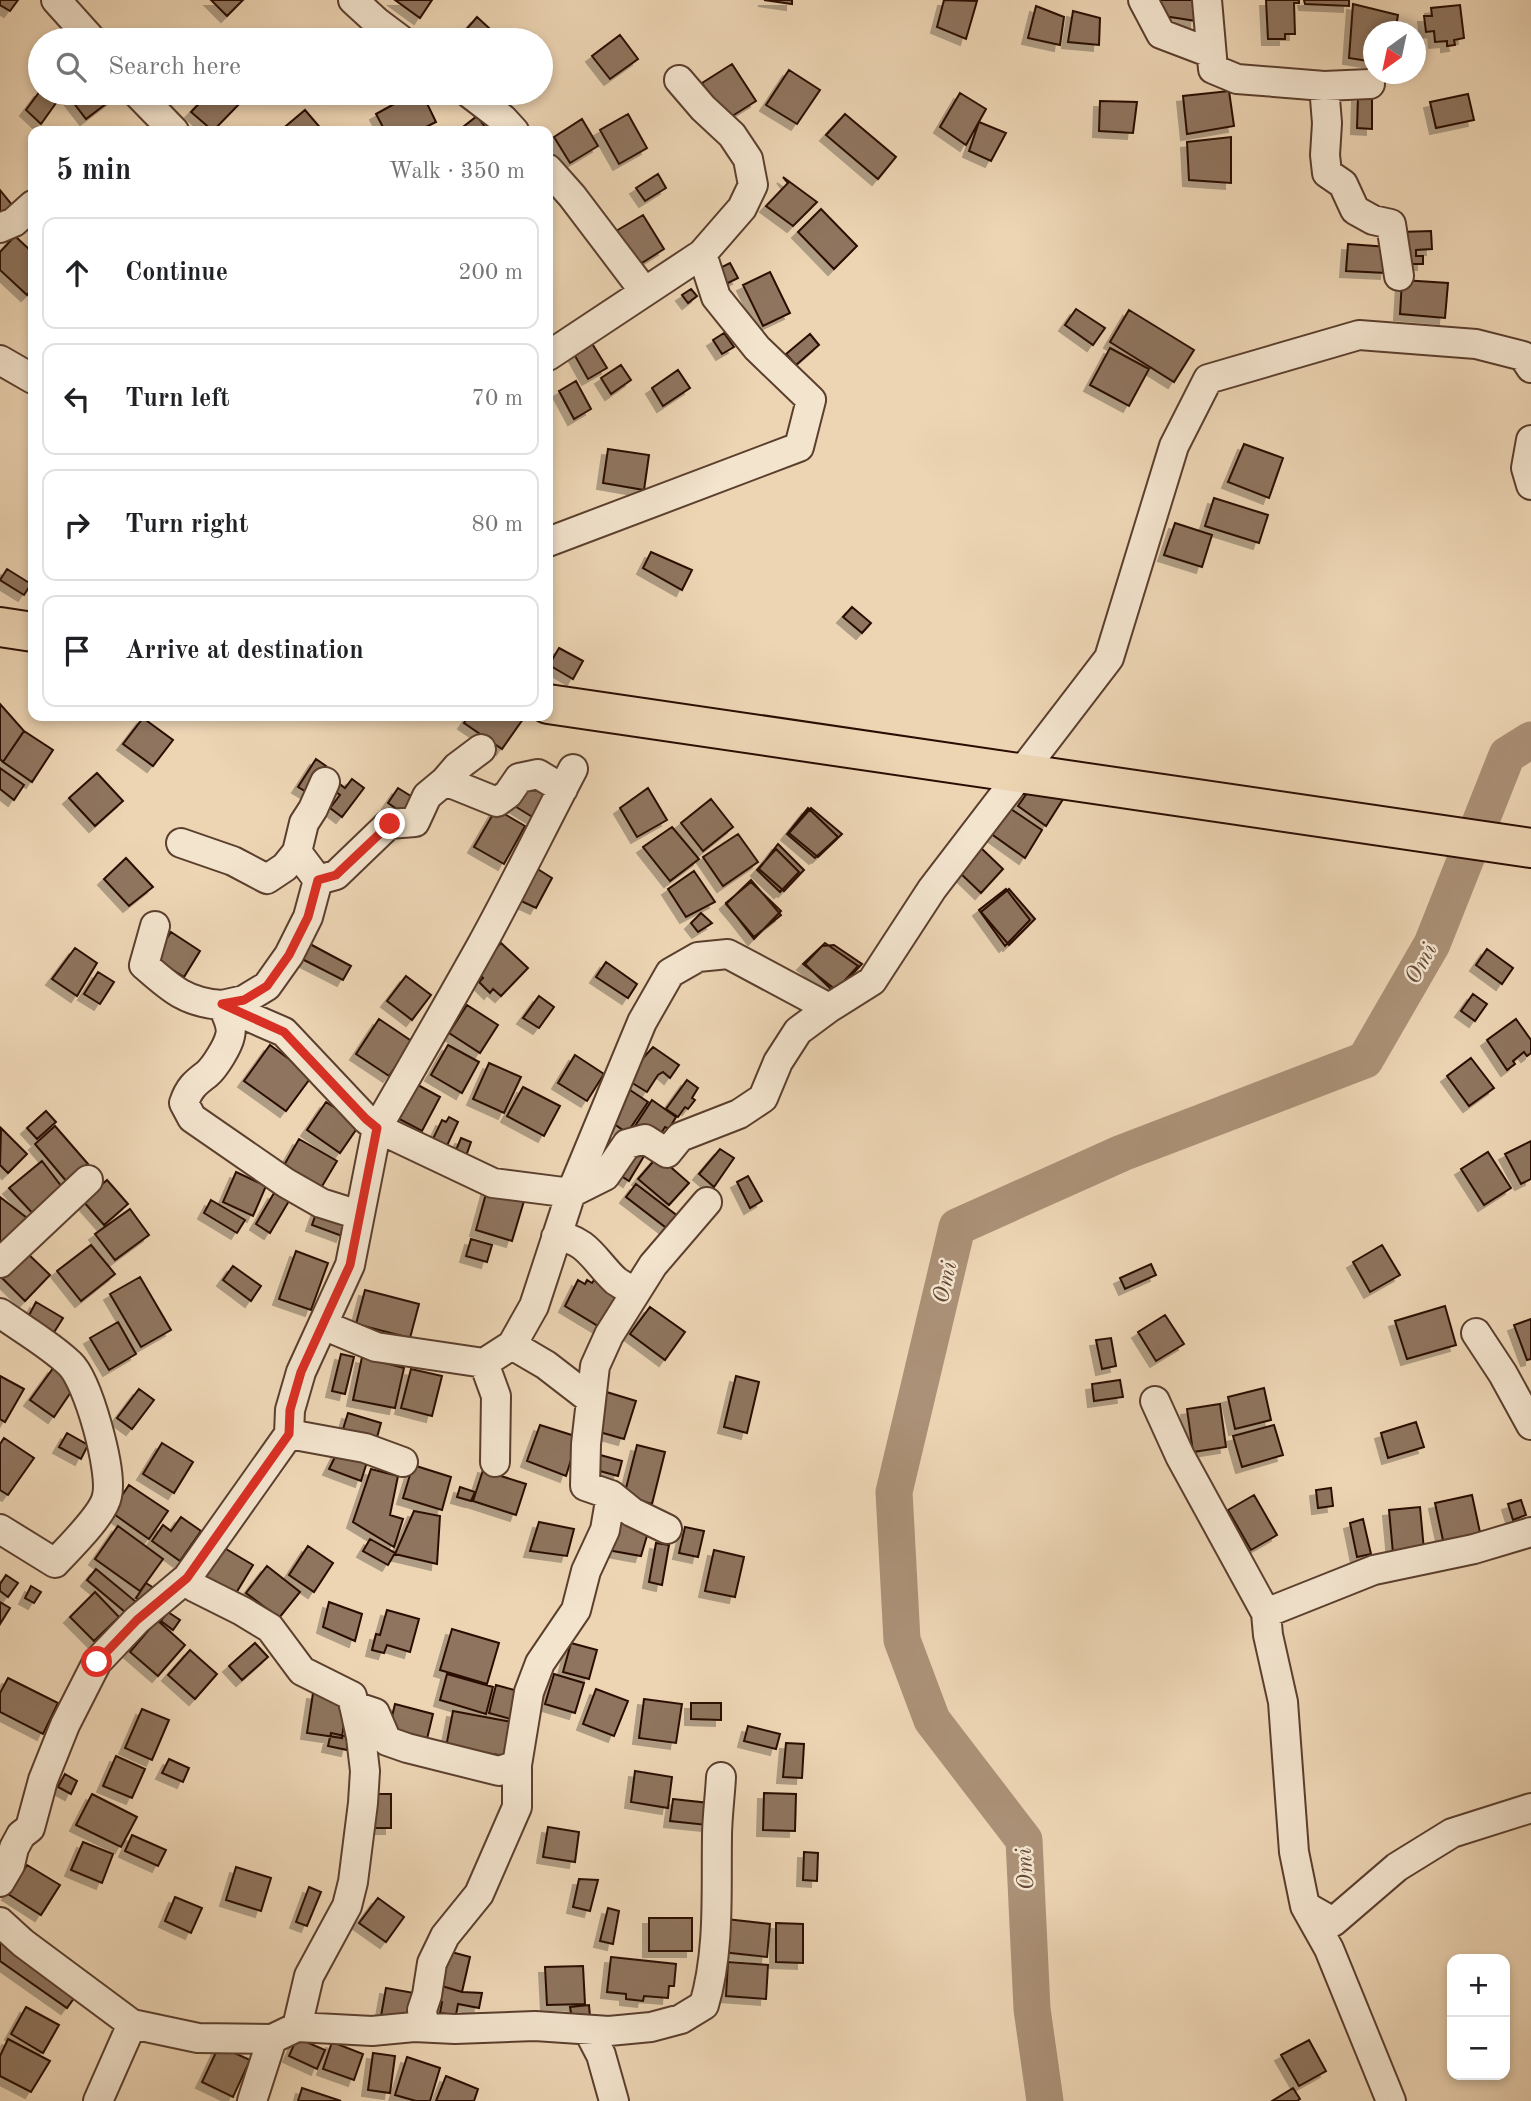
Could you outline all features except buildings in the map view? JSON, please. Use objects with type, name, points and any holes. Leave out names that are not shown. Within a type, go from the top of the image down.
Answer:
[{"type":"highway","points":[[0,627],[28,631]]},
{"type":"highway","points":[[553,705],[1531,848]]},
{"type":"street","points":[[56,0],[81,28]]},
{"type":"street","points":[[353,0],[387,28]]},
{"type":"street","points":[[1143,0],[1161,34],[1211,53]]},
{"type":"street","points":[[1207,0],[1213,69],[1237,79],[1324,86],[1370,85]]},
{"type":"street","points":[[553,353],[702,254],[742,208],[752,185],[748,159],[732,135],[703,108],[679,80]]},
{"type":"street","points":[[1324,86],[1327,173],[1343,184],[1355,209],[1373,220],[1391,224],[1399,276]]},
{"type":"street","points":[[149,105],[169,126]]},
{"type":"street","points":[[485,105],[510,126]]},
{"type":"street","points":[[553,175],[644,291]]},
{"type":"street","points":[[0,228],[14,222],[28,209]]},
{"type":"street","points":[[553,540],[799,447],[811,400],[757,348],[716,298],[702,254]]},
{"type":"street","points":[[222,1004],[284,1032],[377,1128],[493,1183],[570,1193],[605,1176],[627,1144],[645,1139],[667,1153],[680,1137],[739,1114],[763,1098],[778,1062],[798,1031],[872,981],[932,889],[1109,658],[1174,446],[1208,379],[1359,335],[1476,344],[1522,356],[1531,368]]},
{"type":"street","points":[[0,360],[28,376]]},
{"type":"street","points":[[1531,440],[1527,468],[1531,485]]},
{"type":"street","points":[[318,880],[336,875],[390,824],[415,822],[428,796],[457,767],[481,749]]},
{"type":"street","points":[[0,1882],[10,1866],[14,1849],[22,1835],[30,1828],[43,1780],[65,1725],[97,1662],[137,1620],[187,1578],[289,1434],[290,1410],[301,1372],[350,1265],[377,1128],[483,943],[568,779],[538,774],[519,778],[508,794],[497,802],[445,781]]},
{"type":"street","points":[[181,842],[233,862],[267,879],[285,867],[297,852],[304,823],[325,782]]},
{"type":"street","points":[[297,852],[318,880]]},
{"type":"street","points":[[155,926],[144,965],[181,996],[205,1004],[244,1000],[267,986],[289,955],[308,917],[318,880]]},
{"type":"street","points":[[323,1325],[376,1347],[484,1363],[512,1345],[534,1306],[570,1193],[642,1022],[670,973],[698,957],[728,954],[829,1008]]},
{"type":"street","points":[[222,1004],[231,1035],[214,1066],[188,1090],[184,1103],[192,1118],[286,1183],[321,1203],[359,1215]]},
{"type":"street","points":[[0,1263],[88,1180]]},
{"type":"street","points":[[667,1529],[632,1512],[611,1494],[585,1486],[594,1366],[609,1335],[653,1265],[707,1202]]},
{"type":"street","points":[[556,1237],[570,1237],[592,1253],[617,1281],[635,1292]]},
{"type":"street","points":[[0,1313],[71,1365],[84,1386],[106,1462],[108,1497],[88,1528],[55,1563],[0,1529]]},
{"type":"street","points":[[1476,1333],[1503,1374],[1531,1425]]},
{"type":"street","points":[[512,1345],[547,1365],[590,1399]]},
{"type":"street","points":[[484,1363],[496,1396],[495,1462]]},
{"type":"street","points":[[1155,1401],[1180,1456],[1266,1613],[1268,1635],[1283,1702],[1294,1852],[1305,1906],[1329,1949],[1391,2101]]},
{"type":"street","points":[[289,1434],[365,1448],[404,1462]]},
{"type":"street","points":[[424,2027],[422,2010],[432,1963],[444,1936],[479,1894],[517,1807],[517,1765],[529,1692],[540,1663],[576,1610],[586,1571],[605,1530],[611,1494]]},
{"type":"street","points":[[1266,1613],[1374,1570],[1474,1549],[1531,1532]]},
{"type":"street","points":[[187,1578],[194,1587],[270,1628],[302,1671],[352,1696],[361,1737],[365,1771],[363,1803],[353,1882],[347,1906],[309,1976],[251,2101]]},
{"type":"street","points":[[354,1706],[375,1713],[387,1741],[499,1771],[517,1765]]},
{"type":"street","points":[[0,1922],[132,2025],[198,2038],[424,2027],[455,2029],[535,2026],[610,2031],[651,2027],[681,2019],[704,2005],[709,1988],[717,1913],[717,1834],[721,1777]]},
{"type":"street","points":[[1305,1906],[1333,1922],[1397,1867],[1452,1833],[1531,1808]]},
{"type":"street","points":[[98,2101],[132,2025]]},
{"type":"street","points":[[588,2030],[601,2054],[614,2101]]},
{"type":"waterway","name":"Omi","points":[[1045,2101],[1032,2009],[1024,1840],[932,1720],[902,1640],[894,1492],[957,1227],[1122,1153],[1365,1060],[1432,944],[1507,755],[1531,740]]},
{"type":"route","points":[[97,1662],[137,1620],[187,1578],[289,1434],[290,1410],[301,1372],[350,1265],[377,1128],[284,1032],[222,1004],[244,1000],[267,986],[289,955],[308,917],[318,880],[336,875],[390,824]]}]
